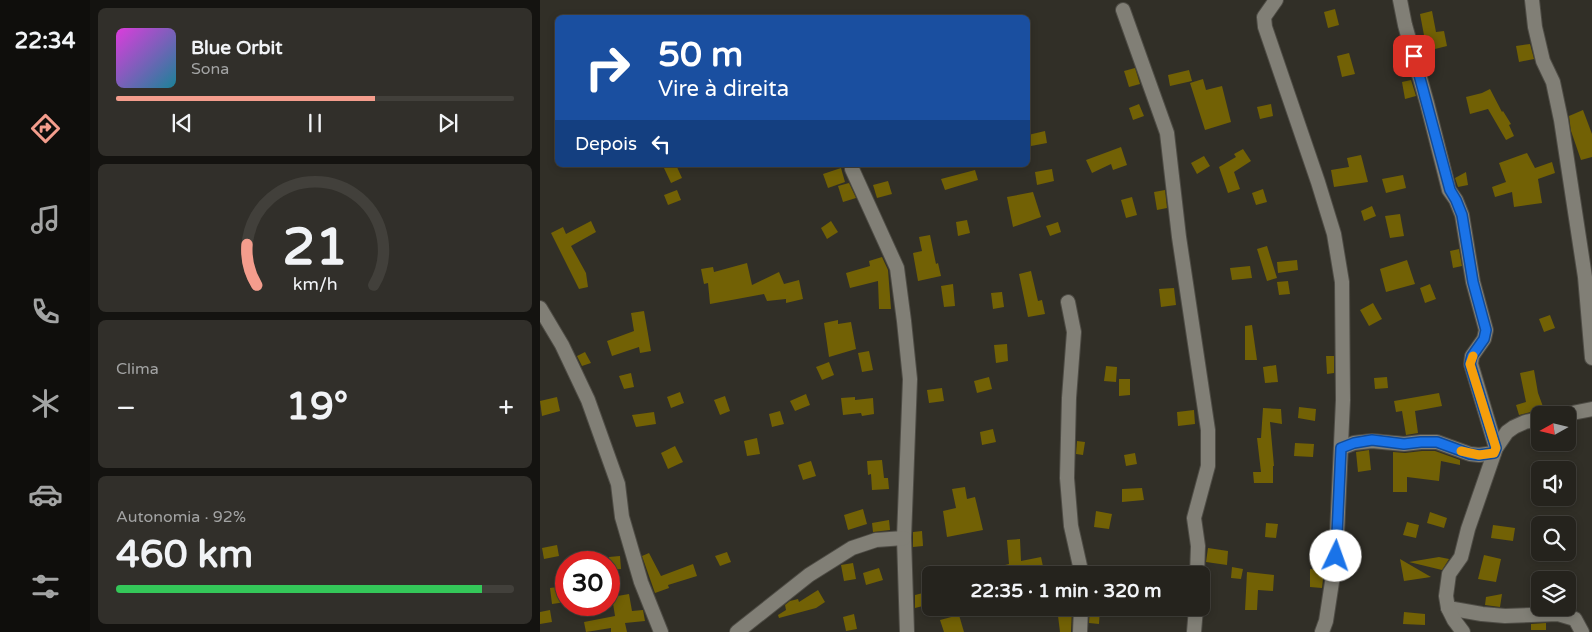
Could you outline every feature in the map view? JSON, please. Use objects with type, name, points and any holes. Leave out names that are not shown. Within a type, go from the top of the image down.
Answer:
[{"type":"street","points":[[1276,0],[1264,18],[1265,26],[1334,234],[1342,282],[1341,448],[1336,556],[1326,621],[1322,632]]},
{"type":"street","points":[[1400,0],[1405,25],[1450,190],[1462,215],[1473,282],[1486,330],[1484,339],[1472,356],[1470,364],[1495,451]]},
{"type":"street","points":[[1532,0],[1535,27],[1543,62],[1553,82],[1561,120],[1585,277],[1592,358]]},
{"type":"street","points":[[1123,10],[1167,133],[1178,237],[1208,430],[1208,466],[1194,518],[1198,546],[1197,566]]},
{"type":"street","points":[[852,169],[897,268],[904,321],[910,379],[904,538],[907,632]]},
{"type":"street","points":[[1068,302],[1074,332],[1068,398],[1067,478],[1071,526],[1080,566]]},
{"type":"street","points":[[540,308],[562,345],[588,400],[618,484],[622,517],[641,582],[661,632]]},
{"type":"street","points":[[1576,412],[1592,409]]},
{"type":"street","points":[[1463,632],[1448,608],[1446,596],[1449,574],[1461,557],[1468,529],[1495,451],[1507,432],[1514,427],[1531,421]]},
{"type":"street","points":[[1341,448],[1354,443],[1372,440],[1404,444],[1437,442],[1470,454],[1479,455],[1495,451]]},
{"type":"street","points":[[737,632],[809,574],[852,548],[876,540],[904,538]]},
{"type":"street","points":[[1448,608],[1505,616],[1558,614],[1575,619],[1582,632]]},
{"type":"street","points":[[1080,632],[1081,616]]},
{"type":"street","points":[[1194,632],[1195,616]]},
{"type":"building","points":[[1335,9],[1339,25],[1328,28],[1324,12]]},
{"type":"building","points":[[1432,11],[1436,32],[1444,31],[1447,46],[1427,51],[1420,14]]},
{"type":"building","points":[[1530,44],[1534,59],[1519,62],[1516,46]]},
{"type":"building","points":[[1349,53],[1355,74],[1342,77],[1337,56]]},
{"type":"building","points":[[1135,68],[1140,84],[1129,87],[1124,71]]},
{"type":"building","points":[[1189,70],[1192,81],[1170,86],[1168,75]]},
{"type":"building","points":[[1203,79],[1206,90],[1222,86],[1231,122],[1205,130],[1190,83]]},
{"type":"building","points":[[1411,80],[1416,96],[1405,99],[1402,82]]},
{"type":"building","points":[[1490,89],[1502,112],[1511,124],[1509,125],[1514,136],[1506,140],[1488,109],[1470,114],[1466,97]]},
{"type":"building","points":[[1139,104],[1144,116],[1133,120],[1129,108]]},
{"type":"building","points":[[1271,104],[1273,116],[1260,119],[1257,107]]},
{"type":"building","points":[[1583,110],[1592,134],[1592,157],[1581,160],[1571,131],[1569,116]]},
{"type":"building","points":[[1045,131],[1047,143],[1031,146],[1030,135]]},
{"type":"building","points":[[1121,147],[1127,165],[1113,170],[1111,164],[1092,173],[1086,160]]},
{"type":"building","points":[[1243,149],[1251,161],[1234,172],[1240,189],[1228,193],[1219,167],[1236,157],[1234,154]]},
{"type":"building","points":[[1527,153],[1535,168],[1552,162],[1555,173],[1538,179],[1542,203],[1514,207],[1512,192],[1495,197],[1492,187],[1506,182],[1499,163]]},
{"type":"building","points":[[1361,155],[1368,182],[1334,187],[1331,170],[1349,167],[1347,158]]},
{"type":"building","points":[[1204,156],[1210,166],[1197,174],[1191,163]]},
{"type":"building","points":[[677,167],[682,178],[671,183],[664,168]]},
{"type":"building","points":[[841,168],[845,182],[828,188],[823,174]]},
{"type":"building","points":[[1052,169],[1054,181],[1037,185],[1035,172]]},
{"type":"building","points":[[975,170],[978,180],[945,190],[941,179]]},
{"type":"building","points":[[1466,172],[1468,185],[1458,187],[1455,178]]},
{"type":"building","points":[[1403,175],[1406,188],[1386,193],[1382,179]]},
{"type":"building","points":[[888,181],[892,194],[877,198],[873,185]]},
{"type":"building","points":[[849,183],[856,198],[843,202],[838,186]]},
{"type":"building","points":[[1263,189],[1267,202],[1256,205],[1252,193]]},
{"type":"building","points":[[677,190],[681,200],[668,205],[664,195]]},
{"type":"building","points":[[1165,190],[1167,208],[1157,210],[1154,192]]},
{"type":"building","points":[[1033,192],[1041,217],[1013,227],[1007,197]]},
{"type":"building","points":[[1132,197],[1137,215],[1126,218],[1121,200]]},
{"type":"building","points":[[1372,206],[1376,216],[1364,221],[1361,211]]},
{"type":"building","points":[[1400,214],[1404,236],[1390,238],[1385,216]]},
{"type":"building","points":[[967,220],[970,233],[958,236],[956,222]]},
{"type":"building","points":[[591,221],[596,232],[571,246],[586,273],[588,287],[579,289],[551,233],[563,227],[566,234]]},
{"type":"building","points":[[831,221],[838,232],[827,239],[821,228]]},
{"type":"building","points":[[1058,222],[1061,232],[1050,236],[1046,226]]},
{"type":"building","points":[[930,235],[936,264],[938,263],[941,276],[918,281],[913,253],[922,251],[919,237]]},
{"type":"building","points":[[1267,246],[1277,278],[1267,281],[1257,249]]},
{"type":"building","points":[[1459,249],[1462,266],[1453,268],[1450,251]]},
{"type":"building","points":[[882,257],[888,270],[891,309],[879,309],[878,281],[850,288],[846,273],[870,266],[869,261]]},
{"type":"building","points":[[1297,260],[1298,270],[1278,273],[1277,262]]},
{"type":"building","points":[[1407,260],[1415,284],[1386,292],[1380,269]]},
{"type":"building","points":[[747,263],[752,285],[779,272],[784,284],[799,280],[803,299],[786,303],[786,299],[767,301],[764,294],[710,304],[708,283],[704,284],[701,269],[713,267],[714,272]]},
{"type":"building","points":[[1250,266],[1252,278],[1232,280],[1230,268]]},
{"type":"building","points":[[1031,271],[1038,301],[1042,300],[1045,314],[1028,317],[1019,274]]},
{"type":"building","points":[[1288,281],[1290,294],[1279,295],[1277,282]]},
{"type":"building","points":[[953,284],[955,306],[944,307],[941,286]]},
{"type":"building","points":[[1430,284],[1436,299],[1425,303],[1420,288]]},
{"type":"building","points":[[1174,288],[1176,305],[1161,307],[1159,289]]},
{"type":"building","points":[[1002,292],[1004,307],[993,309],[991,293]]},
{"type":"building","points":[[1373,303],[1382,319],[1369,326],[1360,310]]},
{"type":"building","points":[[644,311],[651,351],[640,353],[639,347],[612,356],[607,341],[634,331],[631,313]]},
{"type":"building","points":[[1550,315],[1555,328],[1544,332],[1539,319]]},
{"type":"building","points":[[838,320],[838,324],[851,322],[856,349],[829,357],[824,323]]},
{"type":"building","points":[[1252,325],[1257,360],[1245,360],[1245,326]]},
{"type":"building","points":[[1007,344],[1008,361],[996,363],[994,345]]},
{"type":"building","points":[[869,351],[873,370],[862,372],[858,353]]},
{"type":"building","points":[[585,352],[591,363],[582,366],[577,356]]},
{"type":"building","points":[[1326,356],[1334,356],[1334,373],[1327,374]]},
{"type":"building","points":[[829,362],[834,375],[822,380],[816,367]]},
{"type":"building","points":[[1276,365],[1278,382],[1265,383],[1263,367]]},
{"type":"building","points":[[1106,366],[1117,367],[1116,382],[1104,381]]},
{"type":"building","points":[[1534,370],[1538,393],[1543,406],[1531,406],[1531,412],[1519,415],[1516,405],[1526,402],[1520,373]]},
{"type":"building","points":[[631,373],[634,387],[624,389],[619,376]]},
{"type":"building","points":[[989,377],[992,389],[977,393],[974,381]]},
{"type":"building","points":[[1387,377],[1388,388],[1375,389],[1374,378]]},
{"type":"building","points":[[1119,379],[1130,379],[1130,395],[1119,396]]},
{"type":"building","points":[[942,388],[944,401],[929,403],[927,390]]},
{"type":"building","points":[[680,392],[684,403],[671,408],[667,397]]},
{"type":"building","points":[[1439,393],[1442,406],[1415,411],[1418,433],[1406,435],[1402,411],[1396,412],[1394,401]]},
{"type":"building","points":[[806,394],[810,405],[795,411],[790,401]]},
{"type":"building","points":[[725,396],[730,411],[720,415],[714,400]]},
{"type":"building","points":[[557,397],[560,411],[542,416],[540,401]]},
{"type":"building","points":[[855,397],[855,400],[873,398],[874,414],[862,416],[861,413],[843,415],[841,398]]},
{"type":"building","points":[[1299,407],[1316,409],[1315,421],[1298,418]]},
{"type":"building","points":[[1263,408],[1281,409],[1282,424],[1270,422],[1274,466],[1273,483],[1254,483],[1253,472],[1261,472],[1257,438],[1261,438]]},
{"type":"building","points":[[1194,410],[1195,424],[1178,426],[1177,412]]},
{"type":"building","points":[[780,411],[784,424],[772,427],[769,414]]},
{"type":"building","points":[[654,412],[656,424],[636,427],[632,415]]},
{"type":"building","points":[[993,429],[996,442],[982,445],[980,432]]},
{"type":"building","points":[[757,438],[760,454],[747,456],[744,441]]},
{"type":"building","points":[[1077,441],[1085,442],[1083,455],[1076,454]]},
{"type":"building","points":[[1295,443],[1314,444],[1313,457],[1294,456]]},
{"type":"building","points":[[675,446],[683,462],[668,469],[661,453]]},
{"type":"building","points":[[1369,450],[1371,470],[1358,472],[1356,452]]},
{"type":"building","points":[[1435,451],[1460,460],[1460,465],[1441,461],[1439,481],[1407,477],[1407,492],[1393,492],[1393,452]]},
{"type":"building","points":[[1135,453],[1137,464],[1126,466],[1124,455]]},
{"type":"building","points":[[882,460],[884,478],[888,478],[889,489],[872,490],[871,474],[868,475],[867,461]]},
{"type":"building","points":[[811,461],[816,476],[803,480],[798,465]]},
{"type":"building","points":[[965,487],[967,499],[975,497],[983,530],[947,537],[943,511],[956,508],[952,489]]},
{"type":"building","points":[[1142,488],[1144,500],[1122,502],[1122,489]]},
{"type":"building","points":[[863,509],[867,524],[848,530],[844,515]]},
{"type":"building","points":[[1096,511],[1112,514],[1109,529],[1094,527]]},
{"type":"building","points":[[1430,512],[1447,518],[1444,528],[1427,523]]},
{"type":"building","points":[[889,520],[890,530],[873,532],[872,523]]},
{"type":"building","points":[[1407,522],[1419,525],[1416,538],[1403,535]]},
{"type":"building","points":[[1266,523],[1278,524],[1276,538],[1265,537]]},
{"type":"building","points":[[1493,525],[1515,528],[1513,541],[1491,538]]},
{"type":"building","points":[[922,531],[923,546],[913,547],[913,532]]},
{"type":"building","points":[[1020,539],[1021,561],[1041,557],[1043,566],[1005,566],[1009,564],[1007,540]]},
{"type":"building","points":[[557,545],[558,551],[555,551],[555,557],[544,559],[542,548]]},
{"type":"building","points":[[1208,548],[1228,551],[1227,565],[1206,562]]},
{"type":"building","points":[[727,552],[731,562],[720,566],[715,556]]},
{"type":"building","points":[[649,553],[661,576],[693,564],[697,576],[668,585],[669,588],[655,593],[642,556]]},
{"type":"building","points":[[1484,555],[1501,559],[1496,582],[1478,579]]},
{"type":"building","points":[[1439,557],[1449,559],[1442,570],[1409,562]]},
{"type":"building","points":[[1400,559],[1431,577],[1404,581]]},
{"type":"building","points":[[853,563],[856,579],[844,581],[841,565]]},
{"type":"building","points":[[1232,567],[1243,569],[1241,579],[1231,578]]},
{"type":"building","points":[[879,568],[883,580],[866,585],[863,573]]},
{"type":"building","points":[[1310,569],[1324,570],[1322,588],[1310,587]]},
{"type":"building","points":[[1247,572],[1274,575],[1273,591],[1258,590],[1257,610],[1245,610]]},
{"type":"building","points":[[555,587],[555,604],[552,604],[550,588]]},
{"type":"building","points":[[818,590],[825,602],[816,608],[779,618],[778,615],[786,610],[785,605],[790,601],[798,599],[799,602]]},
{"type":"building","points":[[922,593],[922,606],[915,608],[915,595]]},
{"type":"building","points":[[629,594],[632,611],[643,610],[645,621],[625,623],[627,632],[611,632],[611,628],[586,632],[584,622],[620,616],[620,596]]},
{"type":"building","points":[[1502,594],[1500,607],[1485,605],[1486,597]]},
{"type":"building","points":[[550,610],[552,622],[540,624],[540,612]]},
{"type":"building","points":[[1404,612],[1425,614],[1425,625],[1403,624]]},
{"type":"building","points":[[854,614],[857,629],[846,631],[843,617]]},
{"type":"building","points":[[959,616],[964,632],[944,632],[940,620]]},
{"type":"building","points":[[1058,616],[1072,616],[1071,632],[1060,632]]},
{"type":"building","points":[[1089,616],[1100,616],[1099,624],[1089,623]]},
{"type":"building","points":[[1546,623],[1546,630],[1531,630],[1531,624]]},
{"type":"slow traffic","points":[[1461,451],[1479,455],[1494,453],[1496,448],[1478,391],[1475,375],[1470,364],[1473,356]]},
{"type":"route","points":[[1336,556],[1341,448],[1354,443],[1372,440],[1404,444],[1437,442],[1470,454],[1479,455],[1494,453],[1496,448],[1478,391],[1475,375],[1470,364],[1472,356],[1486,335],[1486,330],[1473,282],[1462,215],[1450,190],[1414,56]]}]
